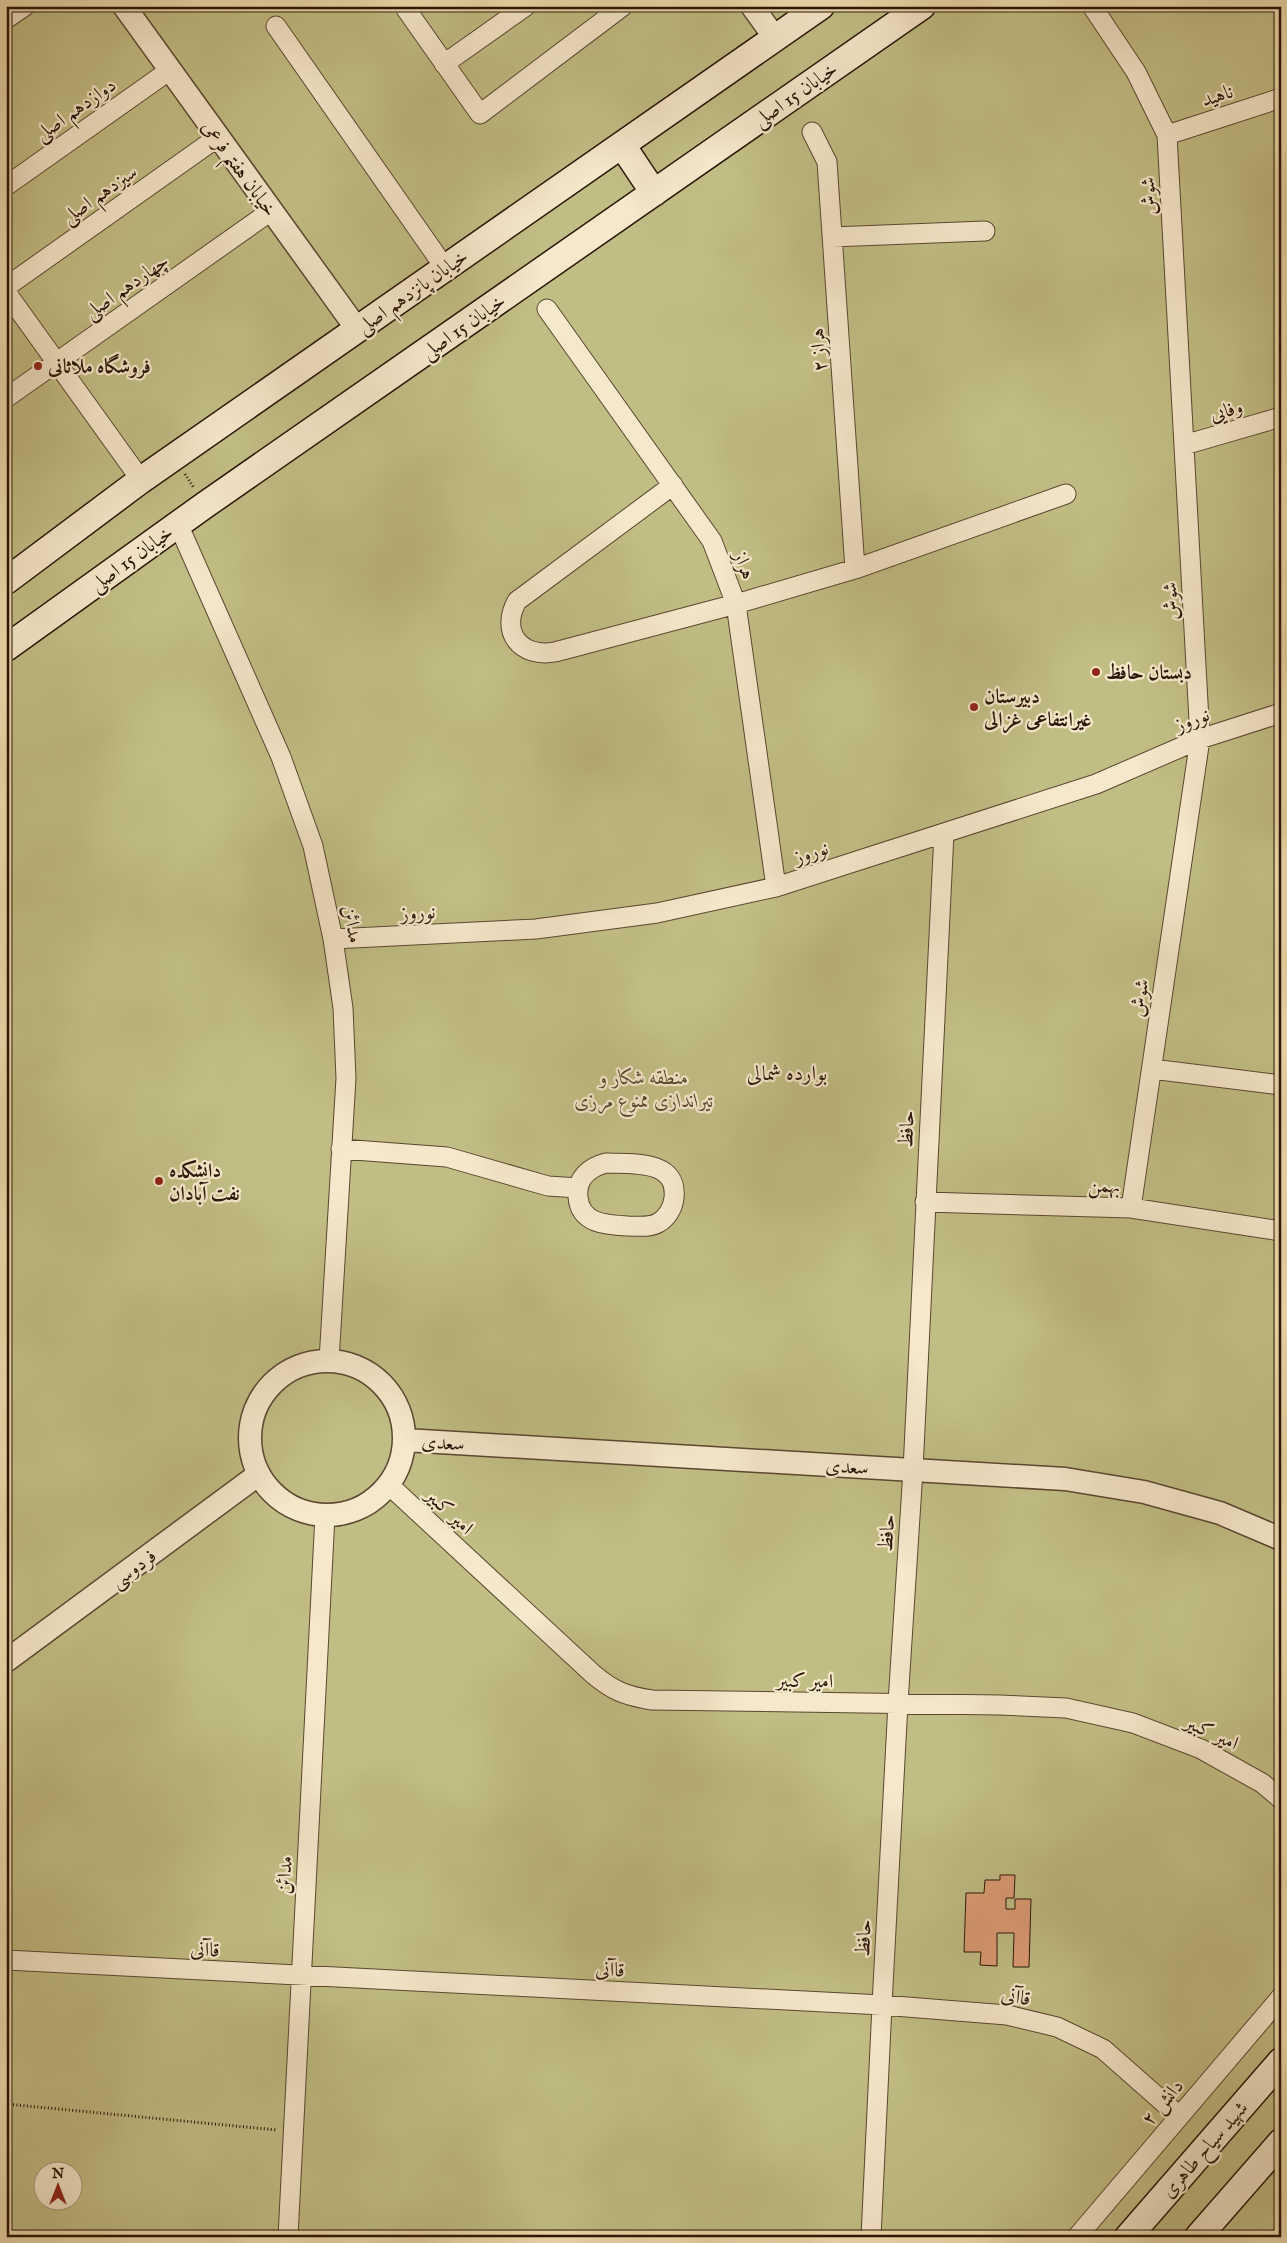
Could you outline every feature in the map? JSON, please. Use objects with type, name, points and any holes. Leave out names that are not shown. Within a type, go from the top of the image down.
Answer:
[{"type":"main road","name":"خیابان پانزدهم اصلی","points":[[6,581],[174,456],[821,6]]},
{"type":"main road","name":"خیابان 15 اصلی","points":[[6,648],[205,505],[922,6]]},
{"type":"main road","points":[[622,144],[654,194]]},
{"type":"main road","name":"شهید سیاح طاهری","points":[[1128,2237],[1281,2061]]},
{"type":"main road","points":[[1198,2237],[1281,2142]]},
{"type":"main road","points":[[1256,2170],[1281,2149]]},
{"type":"street","points":[[6,19],[25,6]]},
{"type":"street","name":"خیابان هفتم فرعی","points":[[124,6],[357,329]]},
{"type":"street","points":[[409,6],[406,9],[480,114],[623,6]]},
{"type":"street","points":[[444,64],[526,6]]},
{"type":"street","points":[[752,6],[775,38]]},
{"type":"street","name":"شوش","points":[[1092,6],[1136,72],[1167,135],[1200,738],[1131,1208]]},
{"type":"street","points":[[276,26],[445,268]]},
{"type":"street","name":"دوازدهم اصلی","points":[[6,186],[170,70]]},
{"type":"street","name":"ناهید","points":[[1167,135],[1281,98]]},
{"type":"street","name":"هراز ۲","points":[[812,132],[827,162],[855,569]]},
{"type":"street","name":"سیزدهم اصلی","points":[[6,287],[218,137]]},
{"type":"street","name":"چهاردهم اصلی","points":[[6,398],[271,210]]},
{"type":"street","points":[[832,238],[985,231]]},
{"type":"street","points":[[6,292],[141,480]]},
{"type":"street","name":"هراز","points":[[547,309],[712,541],[736,604],[776,887]]},
{"type":"street","name":"وفایی","points":[[1184,445],[1281,417]]},
{"type":"street","points":[[673,485],[517,601],[512,610],[510,620],[516,640],[529,650],[544,654],[736,604],[855,569],[1066,494]]},
{"type":"street","name":"مدائن","points":[[178,524],[281,757],[314,846],[333,939],[343,1008],[346,1078],[329,1361]]},
{"type":"street","name":"نوروز","points":[[333,939],[536,929],[657,913],[776,887],[1096,784],[1200,738],[1281,713]]},
{"type":"street","name":"حافظ","points":[[871,2237],[898,1704],[913,1470],[944,833]]},
{"type":"street","points":[[1152,1070],[1281,1085]]},
{"type":"street","points":[[341,1149],[446,1157],[548,1186],[578,1188]]},
{"type":"street","points":[[606,1163],[650,1165],[660,1169],[668,1176],[674,1196],[672,1207],[666,1216],[658,1222],[648,1226],[604,1225],[595,1222],[581,1208],[578,1188],[588,1171],[606,1163]]},
{"type":"street","name":"بهمن","points":[[925,1202],[1131,1208],[1281,1231]]},
{"type":"street","points":[[329,1361],[353,1365],[374,1377],[386,1388],[402,1416],[405,1440],[400,1464],[389,1485],[371,1502],[349,1512],[325,1515],[301,1511],[280,1499],[263,1482],[252,1460],[249,1436],[254,1412],[265,1391],[283,1374],[305,1364],[329,1361]]},
{"type":"street","name":"سعدی","points":[[405,1440],[1065,1479],[1144,1492],[1220,1513],[1281,1539]]},
{"type":"street","name":"فردوسی","points":[[6,1661],[259,1474]]},
{"type":"street","name":"امیر کبیر","points":[[389,1485],[593,1674],[610,1688],[623,1694],[652,1700],[999,1705],[1066,1708],[1133,1723],[1201,1749],[1262,1784],[1281,1799]]},
{"type":"street","name":"مدائن","points":[[288,2237],[325,1515]]},
{"type":"street","name":"قاآنی","points":[[6,1960],[301,1977],[882,2005],[1007,2015],[1057,2027],[1102,2049],[1179,2116]]},
{"type":"street","name":"دانش ۲","points":[[1077,2237],[1281,1997]]},
{"type":"path","points":[[174,456],[205,505]]},
{"type":"path","points":[[6,2104],[293,2131]]},
{"type":"green space","name":"منطقه شکار و تیراندازی ممنوع مرزی","points":[[6,6],[1281,6],[1281,2237],[6,2237]]},
{"type":"building","points":[[1000,1875],[1015,1875],[1014,1898],[1006,1898],[1006,1909],[1015,1909],[1015,1899],[1031,1899],[1029,1967],[1013,1967],[1014,1933],[997,1933],[997,1966],[980,1965],[981,1952],[964,1952],[966,1893],[984,1893],[985,1880],[1000,1880]]},
{"type":"place","name":"فروشگاه ملاثانی","points":[[38,366]]},
{"type":"place","name":"دبستان حافظ","points":[[1096,672]]},
{"type":"place","name":"دبیرستان غیرانتفاعی غزالی","points":[[974,707]]},
{"type":"place","name":"دانشکده نفت آبادان","points":[[159,1181]]},
{"type":"district","name":"بوارده شمالی","points":[[787,1073]]}]
